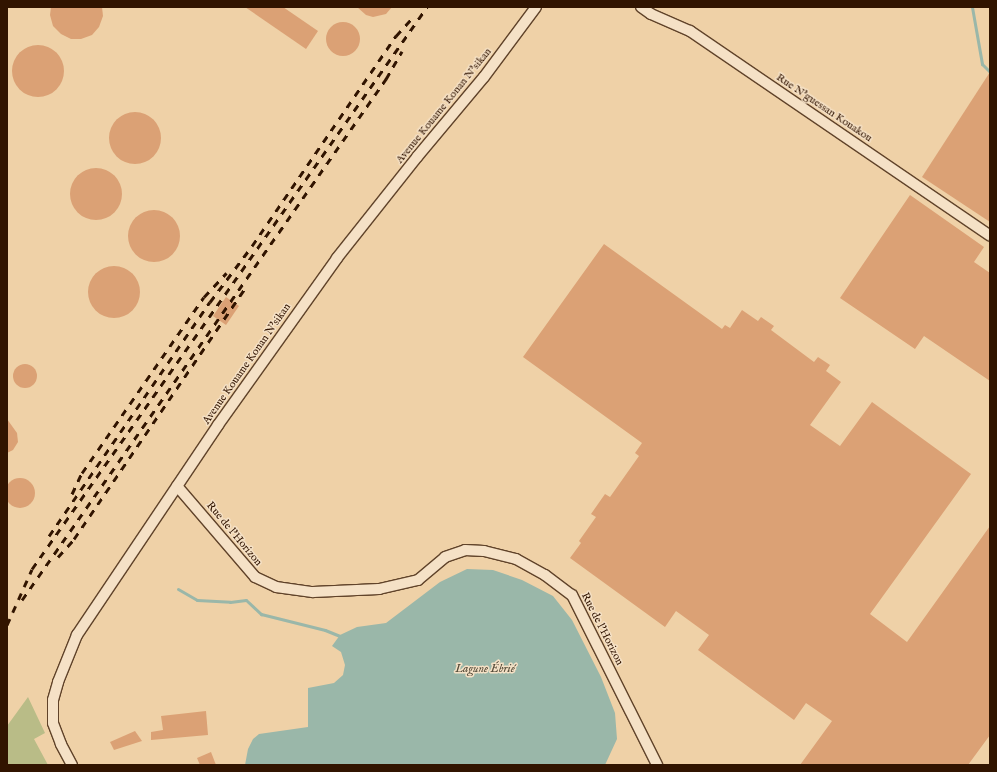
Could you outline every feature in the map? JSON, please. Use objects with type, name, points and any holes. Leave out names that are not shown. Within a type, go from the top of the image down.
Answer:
[{"type":"street","name":"Avenue Kouame Konan N'sikan","points":[[72,765],[60,744],[53,723],[53,700],[58,682],[77,635],[177,486],[337,258],[417,157],[484,77],[536,7]]},
{"type":"street","name":"Rue N'guessan Kouakou","points":[[641,7],[651,14],[690,31],[990,236]]},
{"type":"street","name":"Rue de l'Horizon","points":[[177,486],[255,577],[276,587],[313,592],[379,589],[418,580],[445,557],[465,550],[484,551],[516,559],[545,575],[572,595],[657,765]]},
{"type":"green space","points":[[28,697],[45,733],[34,739],[48,765],[7,765],[7,726]]},
{"type":"water","name":"Lagune Ébrié","points":[[467,569],[493,570],[522,580],[553,596],[572,620],[601,677],[615,713],[617,739],[605,765],[245,765],[248,749],[253,739],[259,734],[308,727],[308,688],[334,683],[343,675],[345,665],[341,652],[332,646],[340,635],[357,627],[386,623],[440,582]]},
{"type":"building","points":[[51,7],[102,7],[103,16],[99,27],[92,35],[81,39],[71,39],[61,34],[53,26],[50,15]]},
{"type":"building","points":[[245,7],[283,7],[318,31],[306,49]]},
{"type":"building","points":[[357,7],[392,7],[386,14],[373,17],[366,15]]},
{"type":"building","points":[[343,22],[355,27],[360,39],[355,51],[343,56],[331,51],[326,39],[331,27]]},
{"type":"building","points":[[33,45],[43,45],[57,52],[64,66],[64,76],[57,90],[43,97],[33,97],[23,93],[16,86],[12,76],[12,66],[16,56],[23,49]]},
{"type":"building","points":[[990,72],[990,222],[922,177]]},
{"type":"building","points":[[130,112],[140,112],[150,116],[157,123],[161,133],[161,143],[157,153],[150,160],[140,164],[130,164],[120,160],[113,153],[109,143],[109,133],[113,123],[120,116]]},
{"type":"building","points":[[91,168],[101,168],[115,175],[122,189],[122,199],[115,213],[101,220],[91,220],[81,216],[74,209],[70,199],[70,189],[74,179],[81,172]]},
{"type":"building","points":[[910,195],[984,247],[974,262],[990,273],[990,381],[924,336],[915,349],[840,298]]},
{"type":"building","points":[[149,210],[159,210],[169,214],[176,221],[180,231],[180,241],[176,251],[169,258],[159,262],[149,262],[139,258],[132,251],[128,241],[128,231],[132,221],[139,214]]},
{"type":"building","points":[[604,244],[722,329],[725,325],[730,328],[742,310],[758,321],[761,317],[774,326],[771,330],[814,362],[818,357],[830,365],[826,371],[841,382],[810,425],[840,446],[872,402],[971,474],[870,614],[907,642],[990,526],[990,735],[968,765],[800,765],[832,721],[806,703],[794,720],[698,650],[709,635],[676,611],[665,627],[570,558],[581,543],[579,541],[596,517],[591,514],[605,494],[610,497],[639,456],[635,453],[642,443],[523,357]]},
{"type":"building","points":[[109,266],[119,266],[129,270],[136,277],[140,287],[140,297],[136,307],[129,314],[119,318],[109,318],[99,314],[92,307],[88,297],[88,287],[92,277],[99,270]]},
{"type":"building","points":[[226,297],[239,306],[226,325],[213,316]]},
{"type":"building","points":[[25,364],[30,365],[36,371],[36,381],[30,387],[25,388],[20,387],[14,381],[13,376],[14,371],[20,365]]},
{"type":"building","points":[[7,419],[17,433],[18,442],[13,450],[7,453]]},
{"type":"building","points":[[20,478],[26,479],[34,487],[34,499],[26,507],[20,508],[14,507],[6,499],[5,493],[6,487],[14,479]]},
{"type":"building","points":[[206,711],[208,735],[151,740],[151,732],[163,730],[161,716]]},
{"type":"building","points":[[135,731],[142,741],[114,750],[110,742]]},
{"type":"building","points":[[211,752],[216,765],[200,765],[197,758]]},
{"type":"waterway","points":[[972,7],[982,64],[990,72]]},
{"type":"waterway","points":[[178,589],[197,600],[230,602],[246,600],[261,614],[325,630],[342,637]]},
{"type":"railway","points":[[7,625],[32,569],[427,7]]},
{"type":"railway","points":[[49,536],[210,302],[252,246],[396,36],[414,16]]},
{"type":"railway","points":[[22,600],[386,79],[402,51]]},
{"type":"railway","points":[[72,494],[82,473],[204,297],[226,273]]},
{"type":"railway","points":[[58,557],[74,539],[245,288]]}]
